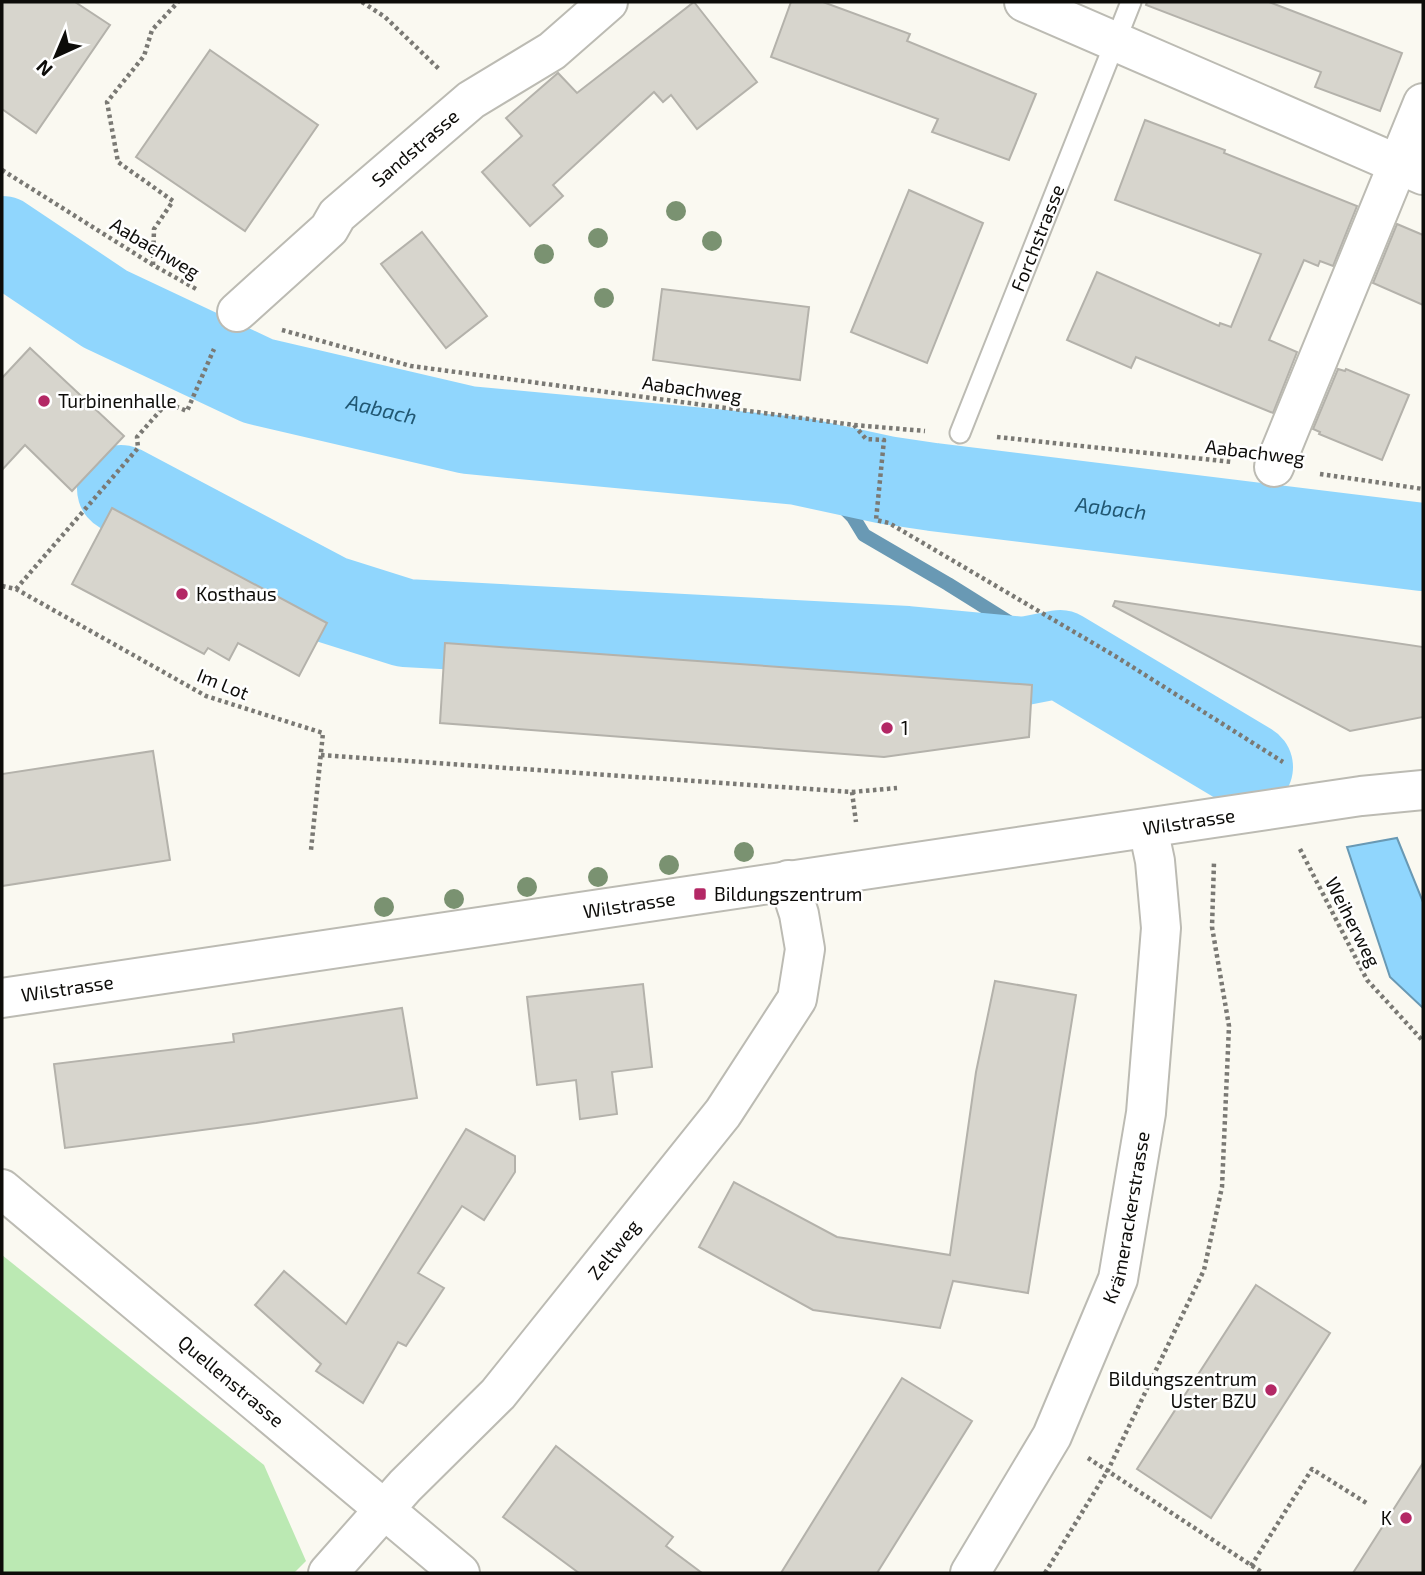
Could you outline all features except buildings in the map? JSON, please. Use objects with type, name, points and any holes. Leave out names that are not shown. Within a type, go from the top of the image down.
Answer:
[{"type":"street","name":"Sandstrasse","points":[[237,312],[329,229],[337,215],[471,100],[552,51],[608,2]]},
{"type":"street","points":[[1024,2],[1411,170]]},
{"type":"street","points":[[1274,467],[1411,170],[1423,103]]},
{"type":"street","name":"Wilstrasse","points":[[2,998],[1361,796],[1423,790]]},
{"type":"street","name":"Krämerackerstrasse","points":[[970,1573],[1052,1436],[1118,1279],[1144,1126],[1161,928],[1155,862],[1148,828]]},
{"type":"street","name":"Zeltweg","points":[[328,1573],[385,1509],[498,1394],[723,1114],[797,999],[804,949],[799,915],[788,880]]},
{"type":"street","name":"Quellenstrasse","points":[[2,1189],[460,1573]]},
{"type":"lane","name":"Forchstrasse","points":[[960,433],[1131,2]]},
{"type":"path","points":[[153,265],[154,229],[173,201],[118,162],[107,102],[144,57],[152,30],[178,2]]},
{"type":"path","points":[[362,2],[385,17],[471,100]]},
{"type":"path","name":"Aabachweg","points":[[2,170],[153,265],[252,320],[299,337],[411,366],[854,425],[960,433],[1274,467],[1423,489]]},
{"type":"path","points":[[16,589],[138,448],[137,437],[167,403],[187,411],[217,344]]},
{"type":"path","points":[[854,425],[866,439],[884,440],[876,520],[889,523],[974,571],[1288,765]]},
{"type":"path","name":"Im Lot","points":[[2,586],[16,589],[206,696],[323,733],[311,850]]},
{"type":"path","points":[[321,755],[852,792],[897,788]]},
{"type":"path","points":[[852,792],[856,822]]},
{"type":"path","name":"Weiherweg","points":[[1296,840],[1367,980],[1423,1041]]},
{"type":"path","points":[[1045,1573],[1108,1470],[1204,1270],[1222,1187],[1229,1026],[1212,926],[1214,853]]},
{"type":"path","points":[[1052,1436],[1263,1573]]},
{"type":"path","points":[[1251,1566],[1312,1469],[1368,1504]]},
{"type":"green space","points":[[2,1255],[264,1465],[306,1561],[294,1573],[2,1573]]},
{"type":"water","points":[[1397,838],[1423,902],[1423,1008],[1390,977],[1347,847]]},
{"type":"waterway","name":"Aabach","points":[[2,240],[105,309],[258,381],[468,430],[798,461],[933,487],[1423,547]]},
{"type":"waterway","name":"Aabach","points":[[798,461],[853,517],[864,535],[1060,654]]},
{"type":"waterway","points":[[121,489],[329,599],[405,623],[907,650],[1024,661],[1060,654],[1249,767]]},
{"type":"place","name":"Turbinenhalle","points":[[44,401]]},
{"type":"place","name":"Kosthaus","points":[[182,594]]},
{"type":"place","name":"1","points":[[887,728]]},
{"type":"place","name":"Bildungszentrum","points":[[700,894]]},
{"type":"place","name":"Bildungszentrum Uster BZU","points":[[1271,1390]]},
{"type":"place","name":"K","points":[[1406,1518]]}]
